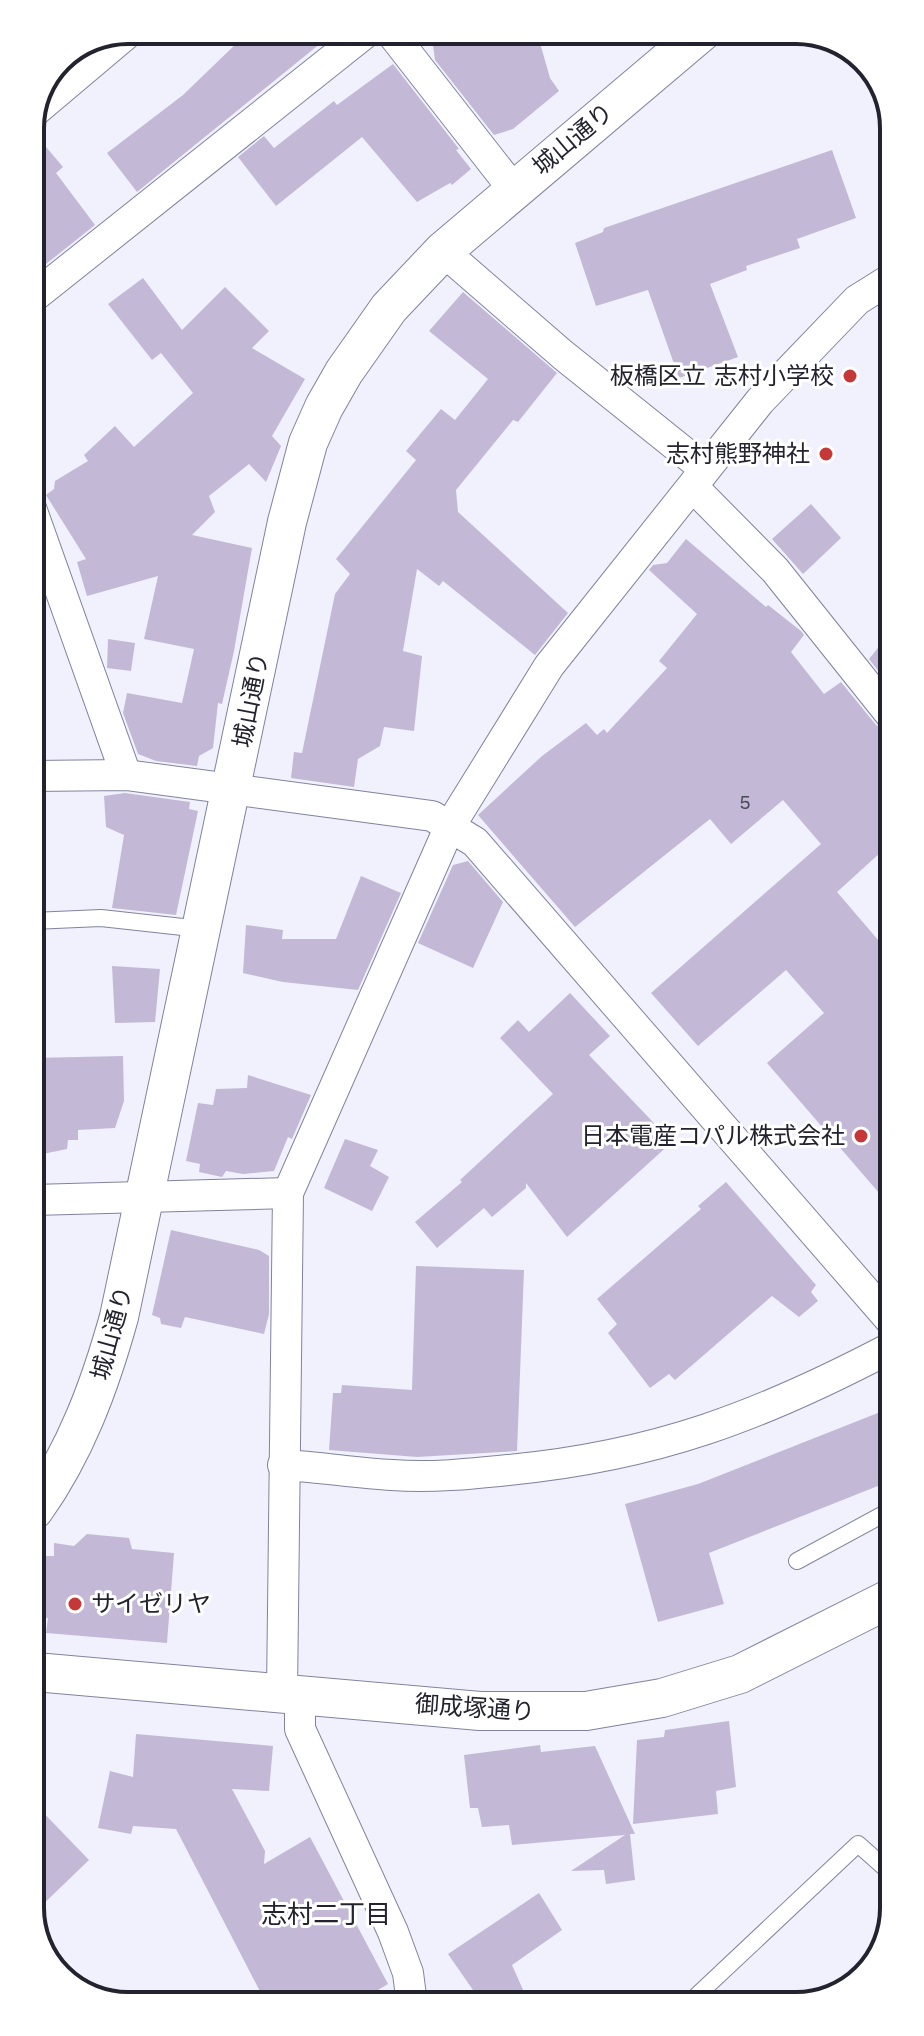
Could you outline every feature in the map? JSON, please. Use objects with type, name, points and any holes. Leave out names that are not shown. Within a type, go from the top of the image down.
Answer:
[{"type":"street","points":[[44,289],[351,44]]},
{"type":"street","points":[[400,44],[514,190]]},
{"type":"street","name":"城山通り","points":[[44,1494],[67,1457],[104,1372],[233,789],[287,522],[308,443],[344,372],[366,339],[389,308],[443,251],[687,44]]},
{"type":"street","points":[[50,98],[112,46]]},
{"type":"street","points":[[443,251],[699,478],[880,701]]},
{"type":"street","points":[[410,1992],[408,1973],[393,1932],[300,1729],[291,1694],[283,1465],[288,1193],[450,826],[549,666],[760,401],[857,300],[880,286]]},
{"type":"street","points":[[44,545],[126,775]]},
{"type":"street","points":[[44,776],[126,775],[432,816],[450,826],[475,842],[880,1308]]},
{"type":"street","points":[[44,1200],[288,1193]]},
{"type":"street","points":[[283,1465],[394,1476],[579,1464],[665,1445],[765,1410],[880,1353]]},
{"type":"street","name":"御成塚通り","points":[[44,1673],[526,1713],[625,1706],[740,1674],[880,1604]]},
{"type":"lane","points":[[44,920],[101,918],[201,929]]},
{"type":"lane","points":[[797,1561],[880,1516]]},
{"type":"lane","points":[[701,1992],[858,1844],[880,1864]]},
{"type":"building","points":[[236,44],[320,44],[137,192],[107,153],[183,95]]},
{"type":"building","points":[[433,44],[540,44],[550,78],[559,91],[513,129],[494,135],[435,60]]},
{"type":"building","points":[[393,64],[471,169],[452,185],[450,183],[417,202],[362,137],[276,206],[238,157],[264,136],[274,148],[334,101],[337,105]]},
{"type":"building","points":[[44,145],[63,167],[56,173],[95,225],[44,266]]},
{"type":"building","points":[[832,150],[856,218],[797,239],[800,248],[746,266],[747,270],[710,284],[738,357],[679,378],[648,290],[596,306],[575,243],[603,232],[604,228]]},
{"type":"building","points":[[143,278],[182,330],[225,287],[269,331],[252,348],[305,379],[272,436],[281,446],[266,482],[249,464],[209,496],[215,512],[192,535],[252,548],[234,651],[222,704],[218,703],[213,748],[199,756],[197,766],[156,761],[138,754],[123,713],[127,693],[182,703],[194,649],[144,639],[158,576],[87,596],[77,562],[86,559],[46,495],[54,489],[55,481],[88,461],[84,455],[115,426],[134,447],[193,393],[161,353],[152,360],[108,304]]},
{"type":"building","points":[[463,292],[557,373],[518,422],[513,420],[456,490],[458,512],[568,613],[535,655],[443,581],[439,586],[417,569],[403,651],[422,656],[414,731],[384,727],[380,746],[358,759],[354,787],[291,778],[294,752],[302,753],[335,594],[350,574],[336,559],[416,460],[406,451],[441,409],[455,420],[488,379],[429,331]]},
{"type":"building","points":[[811,504],[841,538],[803,574],[772,539]]},
{"type":"building","points":[[686,539],[766,607],[768,605],[801,631],[804,635],[791,652],[824,694],[841,682],[880,727],[880,853],[837,892],[880,942],[880,1194],[767,1063],[824,1013],[786,970],[698,1046],[651,993],[821,844],[783,800],[731,844],[710,819],[575,927],[478,815],[542,756],[586,723],[597,735],[604,729],[607,733],[667,668],[659,661],[697,614],[649,570],[653,565],[667,563]]},
{"type":"building","points":[[108,639],[135,643],[131,671],[107,668]]},
{"type":"building","points":[[880,645],[880,673],[869,659]]},
{"type":"building","points":[[125,793],[190,802],[189,809],[198,811],[176,915],[112,908],[124,835],[106,827],[104,796]]},
{"type":"building","points":[[468,861],[503,902],[473,968],[418,943],[453,865]]},
{"type":"building","points":[[361,876],[401,893],[358,990],[283,982],[243,973],[246,925],[283,930],[282,939],[336,939]]},
{"type":"building","points":[[112,966],[160,969],[155,1022],[115,1023]]},
{"type":"building","points":[[570,993],[610,1036],[589,1055],[672,1142],[567,1237],[526,1183],[526,1188],[492,1217],[484,1208],[437,1248],[415,1222],[462,1182],[460,1180],[553,1094],[500,1038],[518,1020],[529,1032]]},
{"type":"building","points":[[123,1056],[124,1101],[115,1128],[78,1130],[78,1140],[68,1140],[67,1149],[44,1154],[44,1058]]},
{"type":"building","points":[[248,1075],[311,1095],[292,1139],[288,1137],[274,1171],[243,1174],[226,1171],[222,1177],[199,1172],[200,1164],[186,1161],[198,1103],[213,1105],[216,1089],[247,1088]]},
{"type":"building","points":[[345,1139],[378,1150],[370,1166],[389,1177],[372,1211],[324,1188]]},
{"type":"building","points":[[726,1182],[816,1285],[811,1292],[818,1301],[799,1317],[772,1296],[675,1380],[669,1374],[650,1388],[608,1333],[617,1324],[597,1299],[701,1209],[698,1206]]},
{"type":"building","points":[[171,1230],[259,1250],[269,1256],[269,1314],[264,1334],[185,1317],[181,1328],[161,1324],[160,1318],[152,1315]]},
{"type":"building","points":[[416,1266],[524,1270],[517,1451],[417,1457],[329,1450],[333,1393],[341,1393],[342,1385],[412,1390]]},
{"type":"building","points":[[880,1412],[880,1485],[709,1553],[724,1604],[658,1622],[625,1504],[698,1484]]},
{"type":"building","points":[[87,1534],[129,1538],[132,1549],[174,1553],[167,1643],[46,1633],[44,1556],[54,1556],[54,1543],[74,1546]]},
{"type":"building","points":[[729,1721],[736,1787],[716,1791],[718,1814],[633,1824],[637,1740],[664,1737],[665,1730]]},
{"type":"building","points":[[136,1734],[273,1746],[269,1791],[232,1789],[265,1851],[264,1864],[310,1837],[388,1984],[374,1992],[260,1992],[176,1829],[133,1826],[131,1834],[98,1828],[110,1771],[133,1777]]},
{"type":"building","points":[[540,1745],[541,1752],[595,1746],[635,1834],[630,1834],[635,1880],[606,1884],[604,1870],[571,1871],[625,1835],[512,1845],[509,1825],[482,1827],[478,1808],[470,1808],[464,1755]]},
{"type":"building","points":[[44,1813],[89,1860],[44,1903]]},
{"type":"building","points":[[539,1893],[562,1930],[512,1965],[524,1992],[474,1992],[448,1954]]},
{"type":"place","name":"板橋区立 志村小学校","points":[[850,376]]},
{"type":"place","name":"志村熊野神社","points":[[826,454]]},
{"type":"place","name":"日本電産コパル株式会社","points":[[861,1136]]},
{"type":"place","name":"サイゼリヤ","points":[[75,1604]]},
{"type":"district","name":"志村二丁目","points":[[326,1914]]}]
